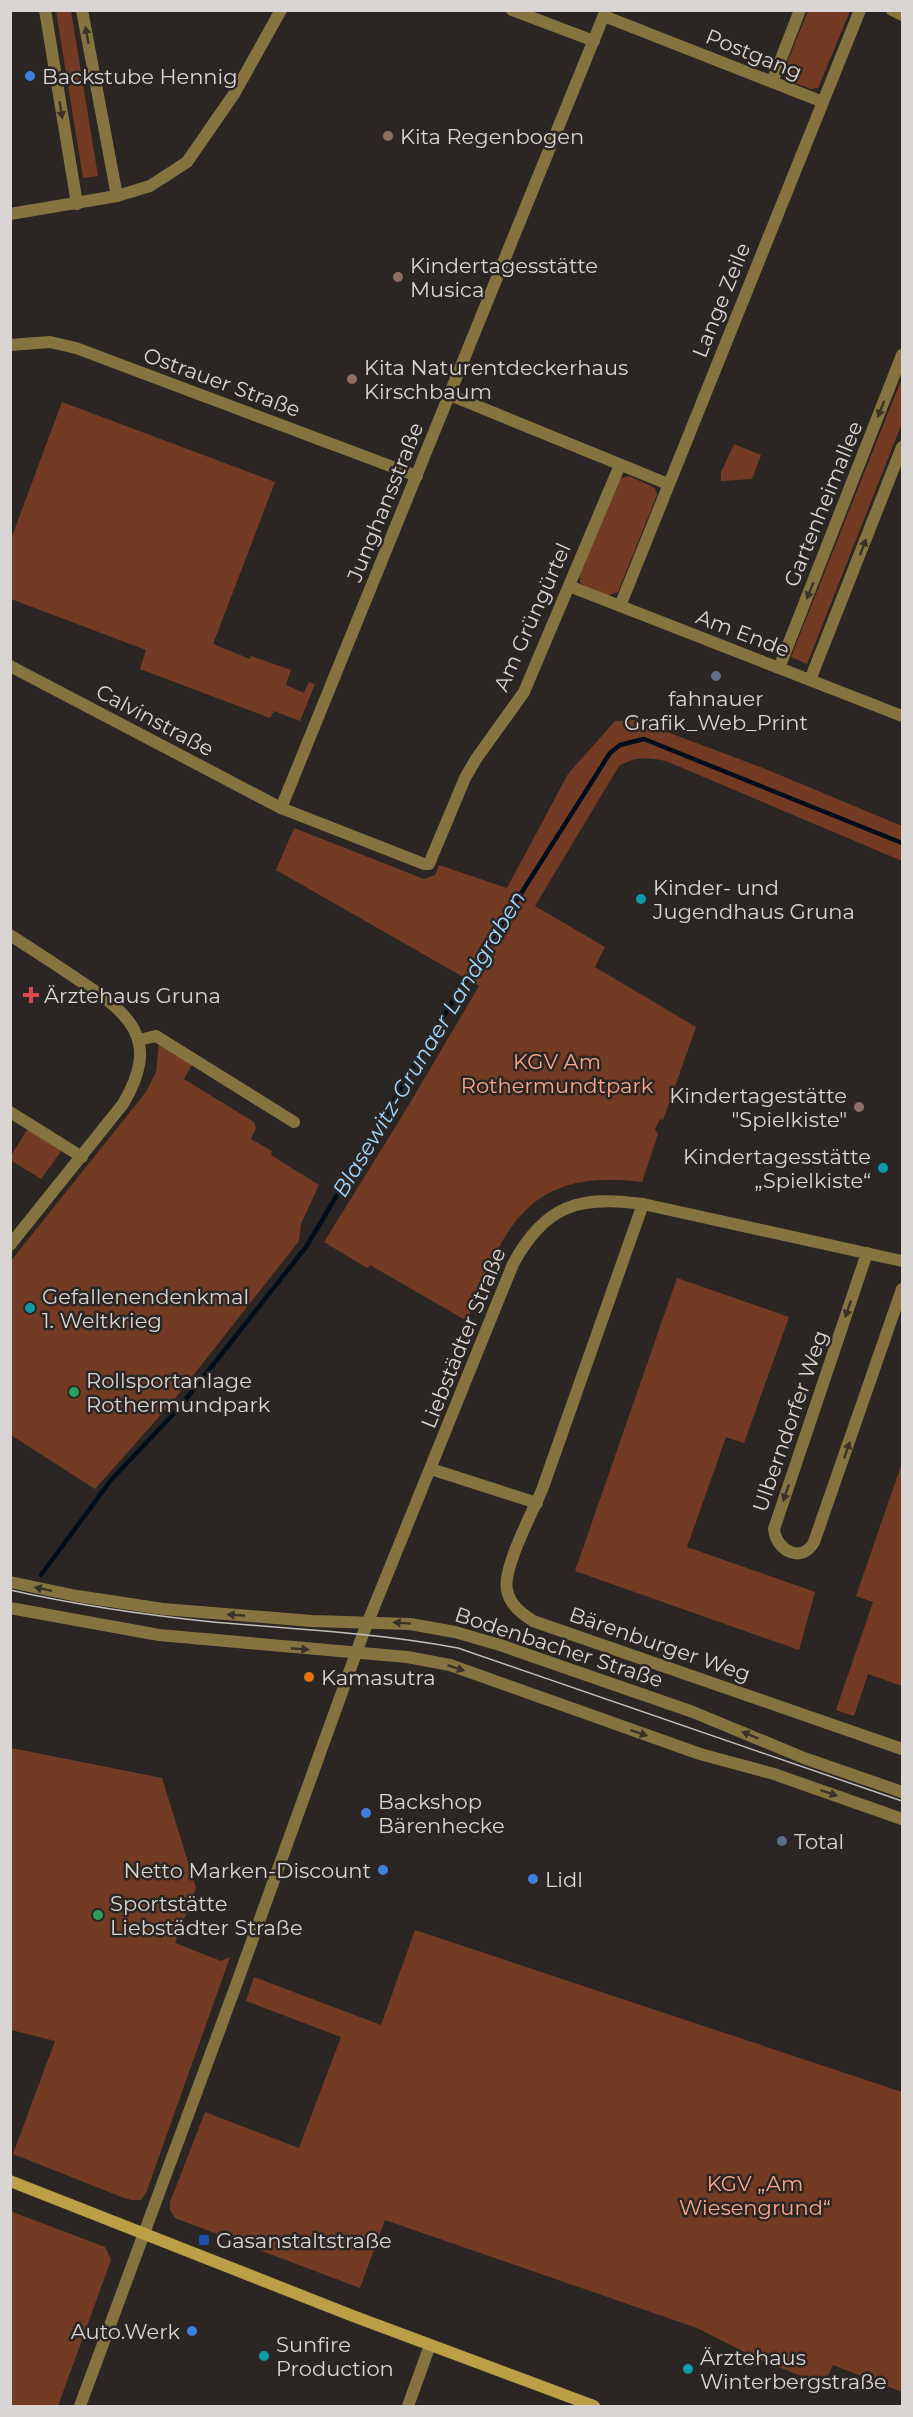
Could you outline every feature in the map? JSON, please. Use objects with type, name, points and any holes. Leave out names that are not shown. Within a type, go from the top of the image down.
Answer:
[{"type":"main road","points":[[10,2181],[594,2406]]},
{"type":"street","points":[[45,10],[77,204]]},
{"type":"street","points":[[82,10],[117,196]]},
{"type":"street","points":[[10,214],[117,196],[150,186],[187,162],[234,94],[281,10]]},
{"type":"street","points":[[772,82],[800,10]]},
{"type":"street","name":"Lange Zeile","points":[[620,606],[860,10]]},
{"type":"street","points":[[891,10],[903,15]]},
{"type":"street","points":[[513,11],[594,41]]},
{"type":"street","name":"Postgang","points":[[605,13],[823,102]]},
{"type":"street","name":"Junghansstraße","points":[[281,808],[605,13]]},
{"type":"street","name":"Ostrauer Straße","points":[[10,345],[50,342],[76,348],[417,476]]},
{"type":"street","name":"Gartenheimallee","points":[[779,668],[903,355]]},
{"type":"street","points":[[450,395],[668,484]]},
{"type":"street","points":[[810,680],[903,447]]},
{"type":"street","name":"Am Grüngürtel","points":[[281,808],[429,864],[465,778],[524,692],[620,465]]},
{"type":"street","name":"Am Ende","points":[[569,586],[903,716]]},
{"type":"street","name":"Calvinstraße","points":[[10,666],[281,808]]},
{"type":"street","points":[[10,935],[103,996],[133,1026],[139,1040],[140,1065],[133,1087],[123,1104],[10,1245]]},
{"type":"street","points":[[139,1040],[156,1036],[294,1122]]},
{"type":"street","points":[[10,1112],[81,1157]]},
{"type":"street","name":"Liebstädter Straße","points":[[145,2234],[368,1622],[513,1264],[524,1243],[552,1215],[598,1200],[643,1204],[903,1261]]},
{"type":"street","name":"Bärenburger Weg","points":[[643,1204],[537,1503],[524,1527],[506,1580],[510,1599],[521,1613],[533,1621],[903,1749]]},
{"type":"street","name":"Ulberndorfer Weg","points":[[867,1253],[774,1529],[776,1542],[780,1547],[795,1553],[803,1552],[810,1549],[814,1542],[903,1288]]},
{"type":"street","points":[[431,1469],[537,1503]]},
{"type":"street","name":"Bodenbacher Straße","points":[[10,1582],[77,1596],[164,1609],[312,1621],[410,1624],[455,1632],[500,1645],[693,1712],[804,1758],[903,1792]]},
{"type":"street","points":[[10,1608],[159,1635],[407,1657],[450,1665],[700,1754],[774,1774],[903,1819]]},
{"type":"street","points":[[80,2406],[145,2234]]},
{"type":"street","points":[[408,2406],[430,2344]]},
{"type":"green space","points":[[56,11],[71,11],[98,176],[83,178]]},
{"type":"green space","points":[[808,11],[850,11],[818,88],[811,89],[787,80],[783,73]]},
{"type":"green space","points":[[902,378],[902,423],[807,664],[791,657]]},
{"type":"green space","points":[[62,402],[275,482],[213,644],[250,659],[251,656],[291,670],[286,685],[304,693],[309,682],[315,684],[300,721],[274,711],[270,718],[140,669],[146,650],[11,599],[11,539]]},
{"type":"green space","points":[[734,444],[761,455],[752,479],[721,481],[721,472]]},
{"type":"green space","points":[[629,476],[655,488],[657,495],[618,592],[607,596],[585,587],[580,582],[580,574],[621,478]]},
{"type":"green space","name":"KGV Am Rothermundtpark","points":[[635,720],[763,768],[902,826],[902,861],[666,761],[642,758],[619,766],[535,906],[605,947],[595,967],[696,1027],[663,1120],[660,1119],[655,1129],[658,1134],[642,1182],[603,1180],[571,1184],[546,1195],[525,1211],[508,1232],[493,1258],[467,1321],[370,1265],[367,1268],[324,1242],[479,986],[276,870],[294,828],[424,879],[435,875],[439,865],[507,888],[568,774],[615,721]]},
{"type":"green space","points":[[159,1043],[193,1063],[184,1079],[254,1122],[256,1128],[251,1139],[272,1151],[271,1155],[319,1185],[301,1224],[299,1241],[173,1401],[95,1489],[11,1435],[10,1262],[146,1092],[156,1072]]},
{"type":"green space","points":[[30,1125],[65,1146],[41,1179],[12,1161],[11,1156]]},
{"type":"green space","points":[[677,1278],[789,1317],[744,1443],[726,1437],[687,1547],[815,1592],[799,1650],[575,1571]]},
{"type":"green space","points":[[902,1463],[902,1686],[868,1674],[854,1716],[836,1710],[873,1602],[856,1596]]},
{"type":"green space","name":"Sportstätte Liebstädter Straße","points":[[11,1748],[162,1778],[196,1888],[175,1943],[221,1961],[230,1957],[146,2193],[141,2200],[119,2196],[13,2154],[55,2041],[11,2030]]},
{"type":"green space","name":"KGV „Am Wiesengrund“","points":[[415,1930],[902,2092],[902,2392],[833,2365],[824,2385],[756,2358],[697,2328],[385,2220],[360,2288],[175,2218],[170,2210],[170,2202],[205,2112],[299,2148],[341,2037],[246,2001],[254,1977],[381,2025]]},
{"type":"green space","points":[[10,2211],[105,2247],[111,2260],[58,2406],[11,2406]]},
{"type":"waterway","name":"Blasewitz‐Grunaer Landgraben","points":[[41,1575],[111,1480],[179,1408],[306,1247],[456,996],[610,753],[620,745],[644,739],[902,843]]},
{"type":"tram line","points":[[10,1590],[86,1605],[162,1616],[367,1635],[458,1648],[902,1801]]},
{"type":"place","name":"Backstube Hennig","points":[[30,76]]},
{"type":"place","name":"Kita Regenbogen","points":[[388,136]]},
{"type":"place","name":"Kindertagesstätte Musica","points":[[398,277]]},
{"type":"place","name":"Kita Naturentdeckerhaus Kirschbaum","points":[[352,379]]},
{"type":"place","name":"fahnauer Grafik_Web_Print","points":[[716,676]]},
{"type":"place","name":"Kinder- und Jugendhaus Gruna","points":[[641,899]]},
{"type":"place","name":"Ärztehaus Gruna","points":[[31,995]]},
{"type":"place","name":"Kindertagestätte \"Spielkiste\"","points":[[859,1107]]},
{"type":"place","name":"Kindertagesstätte „Spielkiste“","points":[[883,1168]]},
{"type":"place","name":"Gefallenendenkmal 1. Weltkrieg","points":[[30,1308]]},
{"type":"place","name":"Rollsportanlage Rothermundpark","points":[[74,1392]]},
{"type":"place","name":"Kamasutra","points":[[309,1677]]},
{"type":"place","name":"Backshop Bärenhecke","points":[[366,1813]]},
{"type":"place","name":"Total","points":[[782,1841]]},
{"type":"place","name":"Netto Marken-Discount","points":[[383,1870]]},
{"type":"place","name":"Lidl","points":[[533,1879]]},
{"type":"place","name":"Sportstätte Liebstädter Straße","points":[[98,1915]]},
{"type":"place","name":"Gasanstaltstraße","points":[[204,2240]]},
{"type":"place","name":"Auto.Werk","points":[[192,2331]]},
{"type":"place","name":"Sunfire Production","points":[[264,2356]]},
{"type":"place","name":"Ärztehaus Winterbergstraße","points":[[688,2369]]}]
